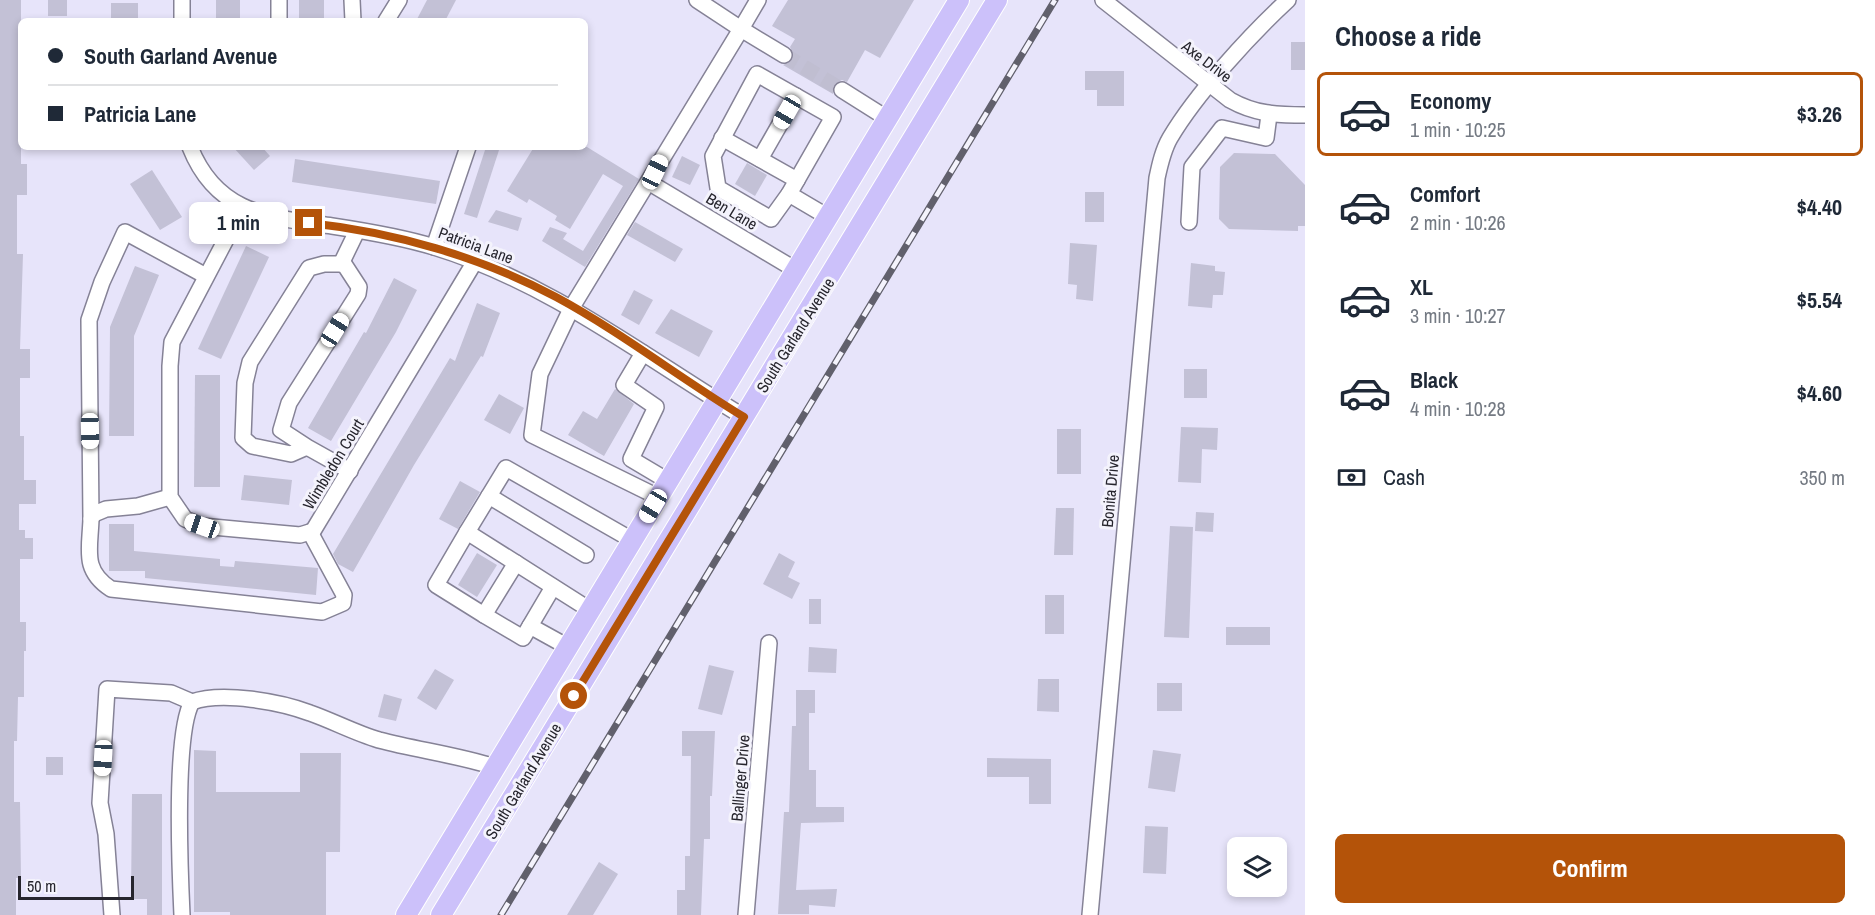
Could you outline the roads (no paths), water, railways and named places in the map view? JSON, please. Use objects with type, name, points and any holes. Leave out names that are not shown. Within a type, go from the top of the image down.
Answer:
[{"type":"main road","name":"South Garland Avenue","points":[[406,915],[959,0]]},
{"type":"main road","name":"South Garland Avenue","points":[[441,915],[997,0]]},
{"type":"street","points":[[182,0],[182,18]]},
{"type":"street","points":[[279,0],[279,18]]},
{"type":"street","points":[[352,0],[353,18]]},
{"type":"street","points":[[388,18],[399,0]]},
{"type":"street","points":[[697,0],[784,55]]},
{"type":"street","points":[[663,489],[532,435],[540,374],[572,307],[650,183],[669,145],[758,0]]},
{"type":"street","name":"Axe Drive","points":[[1103,0],[1210,86],[1248,110],[1269,115],[1305,116]]},
{"type":"street","name":"Bonita Drive","points":[[1090,915],[1157,178],[1170,138],[1264,22],[1288,0]]},
{"type":"street","points":[[757,74],[796,96],[833,117],[793,187],[771,219],[718,188],[713,156],[757,74]]},
{"type":"street","points":[[842,90],[888,119]]},
{"type":"street","points":[[760,159],[796,96]]},
{"type":"street","points":[[1189,222],[1192,167],[1222,128],[1266,138],[1269,115]]},
{"type":"street","points":[[722,138],[760,159],[828,217]]},
{"type":"street","name":"Patricia Lane","points":[[191,150],[196,163],[214,186],[243,207],[266,217],[285,221],[357,231],[434,247],[521,280],[572,307],[744,417]]},
{"type":"street","points":[[434,247],[467,150]]},
{"type":"street","name":"Ben Lane","points":[[650,183],[796,270]]},
{"type":"street","points":[[91,519],[94,514],[106,509],[138,506],[170,497],[172,342],[243,207]]},
{"type":"street","points":[[341,264],[357,231]]},
{"type":"street","points":[[206,276],[125,232],[102,282],[89,320],[91,568],[94,576],[111,589],[322,612],[343,603],[344,595],[310,532]]},
{"type":"street","name":"Wimbledon Court","points":[[170,497],[185,519],[202,526],[300,536],[310,532],[350,471],[474,263]]},
{"type":"street","points":[[307,447],[291,454],[252,446],[243,438],[245,382],[250,362],[309,268],[341,264]]},
{"type":"street","points":[[341,264],[359,287],[358,294],[289,403],[282,420],[281,430],[350,471]]},
{"type":"street","points":[[643,353],[624,385],[657,407],[631,459],[663,489]]},
{"type":"street","points":[[554,587],[523,638],[436,585],[506,468],[632,540]]},
{"type":"street","points":[[489,496],[585,555]]},
{"type":"street","points":[[467,532],[590,610]]},
{"type":"street","points":[[484,615],[516,563]]},
{"type":"street","points":[[530,626],[568,647]]},
{"type":"street","name":"Ballinger Drive","points":[[746,915],[770,643]]},
{"type":"street","points":[[111,915],[106,834],[100,803],[107,689],[171,693],[192,702],[201,699],[247,699],[308,712],[368,737],[426,752],[470,759],[495,767]]},
{"type":"street","points":[[182,915],[182,741],[187,711],[192,702]]},
{"type":"tunnel","points":[[784,55],[842,90]]},
{"type":"railway","points":[[501,915],[1055,0]]}]
